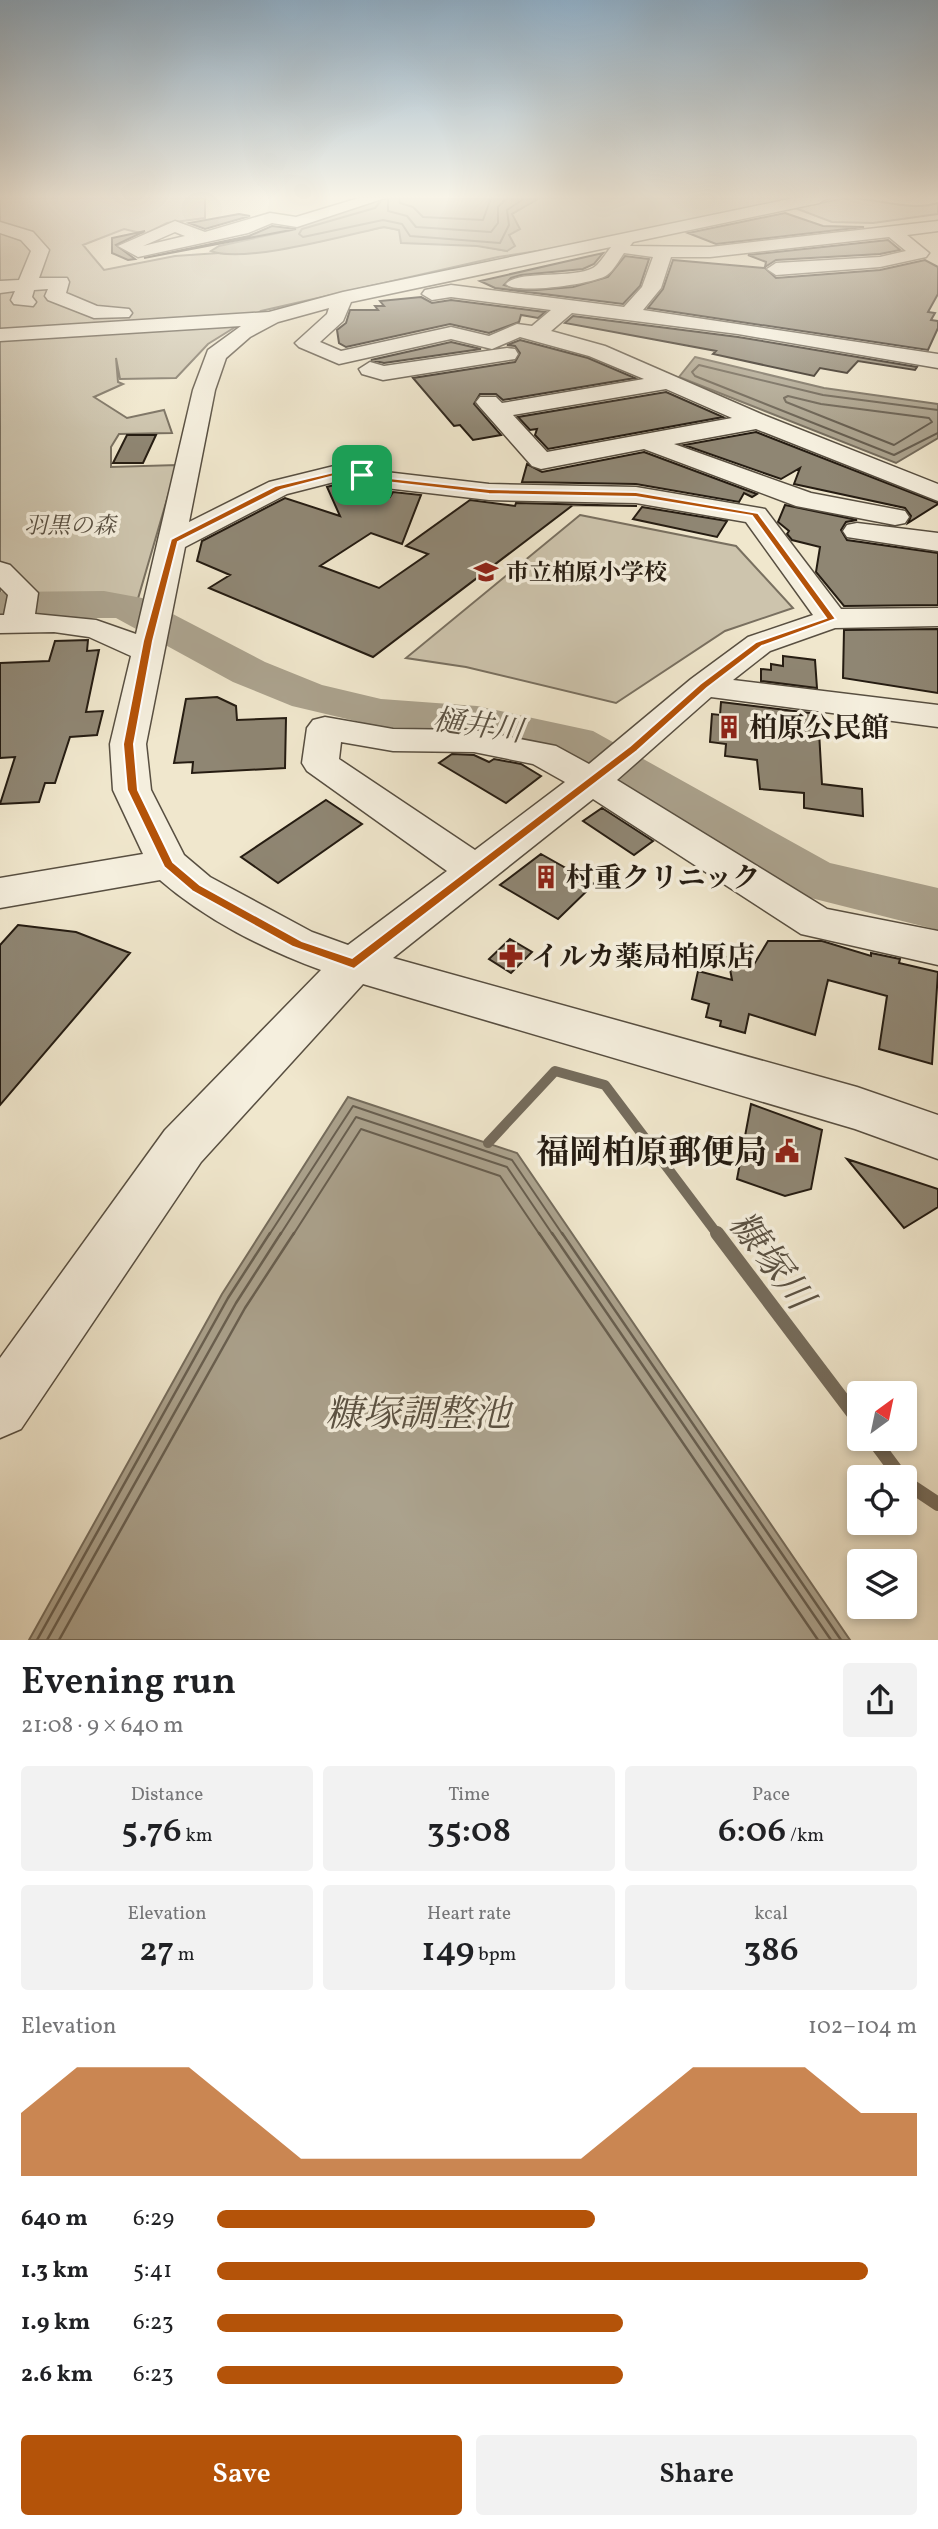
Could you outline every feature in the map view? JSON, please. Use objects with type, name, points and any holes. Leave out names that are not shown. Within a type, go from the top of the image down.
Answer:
[{"type":"street","points":[[461,275],[343,298],[271,318],[243,333],[216,355],[204,390],[174,541],[128,744],[132,790],[169,864],[196,888],[297,944],[354,964],[857,1108],[938,1137]]},
{"type":"street","points":[[400,286],[560,281],[589,275]]},
{"type":"street","points":[[629,314],[651,288],[656,275]]},
{"type":"street","points":[[29,276],[21,300],[88,329]]},
{"type":"street","points":[[0,287],[29,276],[60,282],[55,296],[94,312],[194,309]]},
{"type":"street","points":[[375,291],[405,297],[451,291],[816,340],[938,361]]},
{"type":"street","points":[[338,358],[451,333],[524,352],[383,373],[338,358],[306,343],[336,317],[343,298]]},
{"type":"street","points":[[536,333],[567,307]]},
{"type":"street","points":[[0,335],[253,316],[271,318]]},
{"type":"street","points":[[0,324],[62,318]]},
{"type":"street","points":[[492,342],[517,330],[597,351],[758,421],[938,493]]},
{"type":"street","points":[[669,382],[492,406],[541,461],[758,421]]},
{"type":"street","points":[[647,442],[805,500],[895,517]]},
{"type":"street","points":[[174,541],[278,488],[334,474],[389,478],[489,492],[636,495],[938,542]]},
{"type":"street","points":[[755,514],[832,619]]},
{"type":"street","points":[[0,570],[16,614],[54,623],[151,635]]},
{"type":"street","points":[[0,1408],[183,1146],[354,964],[633,749],[703,686],[759,644],[832,619],[938,617]]},
{"type":"street","points":[[703,686],[938,716]]},
{"type":"street","points":[[475,870],[320,763],[325,728],[393,740],[474,741],[543,754],[596,778],[816,923],[938,948]]},
{"type":"street","points":[[9,901],[169,864]]},
{"type":"green space","name":"羽黒の森","points":[[0,275],[421,275],[261,311],[208,344],[176,378],[120,379],[116,358],[118,382],[123,384],[94,397],[127,418],[164,410],[172,433],[119,434],[111,447],[111,467],[177,465],[137,602],[107,595],[0,598]]},
{"type":"green space","points":[[580,515],[736,546],[793,608],[725,631],[616,703],[466,667],[406,658]]},
{"type":"water","points":[[695,357],[824,388],[938,404],[938,438],[896,463],[679,377]]},
{"type":"water","name":"糠塚調整池","points":[[348,1097],[517,1153],[850,1640],[29,1640],[222,1294]]},
{"type":"building","points":[[508,275],[526,275],[511,278],[504,285],[524,291],[573,287],[610,275],[644,275],[640,286],[623,304],[495,288],[480,281]]},
{"type":"building","points":[[668,275],[772,275],[776,278],[821,275],[938,275],[938,294],[928,312],[935,313],[931,320],[938,321],[938,328],[928,350],[648,308],[663,289]]},
{"type":"building","points":[[421,297],[432,303],[451,300],[545,312],[538,318],[521,315],[519,322],[489,333],[450,324],[346,347],[339,343],[337,330],[346,323],[350,310],[378,310],[375,306],[384,306],[380,301]]},
{"type":"building","points":[[573,316],[738,337],[917,367],[915,370],[858,361],[847,373],[820,368],[814,376],[713,354],[716,351],[565,323]]},
{"type":"building","points":[[520,340],[588,358],[635,378],[503,400],[496,394],[480,394],[474,404],[501,435],[473,440],[460,425],[454,426],[413,378],[515,362],[520,353],[515,346],[507,345]]},
{"type":"building","points":[[451,342],[481,349],[384,363],[371,360]]},
{"type":"building","points":[[666,392],[723,417],[548,449],[535,435],[537,429],[530,430],[518,417]]},
{"type":"building","points":[[756,432],[938,504],[908,523],[911,516],[905,508],[794,484],[800,468],[781,479],[684,445]]},
{"type":"building","points":[[127,435],[156,435],[143,463],[113,463]]},
{"type":"building","points":[[644,452],[757,494],[752,497],[744,493],[739,502],[636,484],[522,482],[527,464],[542,472]]},
{"type":"building","points":[[334,485],[363,488],[390,497],[393,492],[421,495],[402,544],[371,533],[320,566],[379,588],[428,554],[406,546],[470,500],[515,506],[516,503],[637,506],[573,505],[373,657],[209,588],[230,575],[197,561],[202,541],[285,498],[340,516],[327,487]]},
{"type":"building","points":[[785,505],[857,520],[846,522],[841,530],[847,540],[938,553],[938,605],[844,606],[816,572],[820,547],[792,540],[787,534],[789,531],[778,522]]},
{"type":"building","points":[[642,507],[727,521],[717,537],[633,519]]},
{"type":"building","points":[[938,629],[938,693],[843,678],[844,630]]},
{"type":"building","points":[[88,640],[87,651],[99,650],[86,712],[103,711],[97,735],[70,737],[55,783],[45,783],[39,802],[0,804],[15,757],[0,758],[0,663],[49,661],[55,641]]},
{"type":"building","points":[[783,656],[815,660],[817,688],[761,681],[761,669],[771,670],[771,664],[783,666]]},
{"type":"building","points":[[217,697],[236,706],[237,720],[286,718],[285,768],[192,773],[193,762],[174,763],[186,699]]},
{"type":"building","points":[[721,702],[818,714],[822,784],[862,789],[863,816],[804,808],[804,793],[760,789],[757,760],[725,756],[726,744],[710,742],[712,714],[720,715]]},
{"type":"building","points":[[452,754],[474,755],[489,762],[494,759],[521,764],[541,776],[506,803],[439,763]]},
{"type":"building","points":[[326,800],[362,824],[278,883],[241,857]]},
{"type":"building","points":[[602,808],[653,841],[634,855],[583,821]]},
{"type":"building","name":"村重クリニック","points":[[541,854],[594,884],[558,919],[500,885]]},
{"type":"building","points":[[18,925],[76,932],[130,953],[0,1105],[0,945]]},
{"type":"building","name":"イルカ薬局柏原店","points":[[510,939],[532,952],[511,973],[489,959]]},
{"type":"building","points":[[768,941],[822,941],[871,956],[871,953],[900,959],[899,963],[938,972],[932,1064],[879,1049],[887,996],[828,980],[815,1035],[749,1014],[745,1033],[720,1026],[721,1021],[706,1017],[709,1004],[692,999],[698,971],[732,980],[728,958],[750,971]]},
{"type":"building","points":[[751,1104],[822,1130],[811,1189],[785,1196],[737,1179]]},
{"type":"building","points":[[847,1159],[938,1189],[938,1207],[904,1228]]},
{"type":"waterway","name":"樋井川","points":[[0,605],[104,604],[127,607],[249,672],[308,696],[381,713],[477,721],[576,742],[815,880],[938,909]]},
{"type":"waterway","name":"糠塚川","points":[[488,1143],[555,1071],[605,1085],[718,1235]]},
{"type":"waterway","name":"糠塚川","points":[[717,1233],[847,1405]]},
{"type":"waterway","name":"糠塚川","points":[[882,1451],[892,1465]]},
{"type":"waterway","name":"糠塚川","points":[[917,1490],[938,1504]]},
{"type":"place","name":"市立柏原小学校","points":[[486,572]]},
{"type":"place","name":"柏原公民館","points":[[729,727]]},
{"type":"place","name":"村重クリニック","points":[[546,877]]},
{"type":"place","name":"イルカ薬局柏原店","points":[[511,956]]},
{"type":"place","name":"福岡柏原郵便局","points":[[787,1151]]},
{"type":"route","points":[[334,474],[362,475],[489,492],[636,495],[755,514],[832,619],[759,644],[703,686],[633,749],[354,964],[297,944],[196,888],[169,864],[132,790],[128,744],[148,641],[174,541],[278,488],[334,474]]}]
